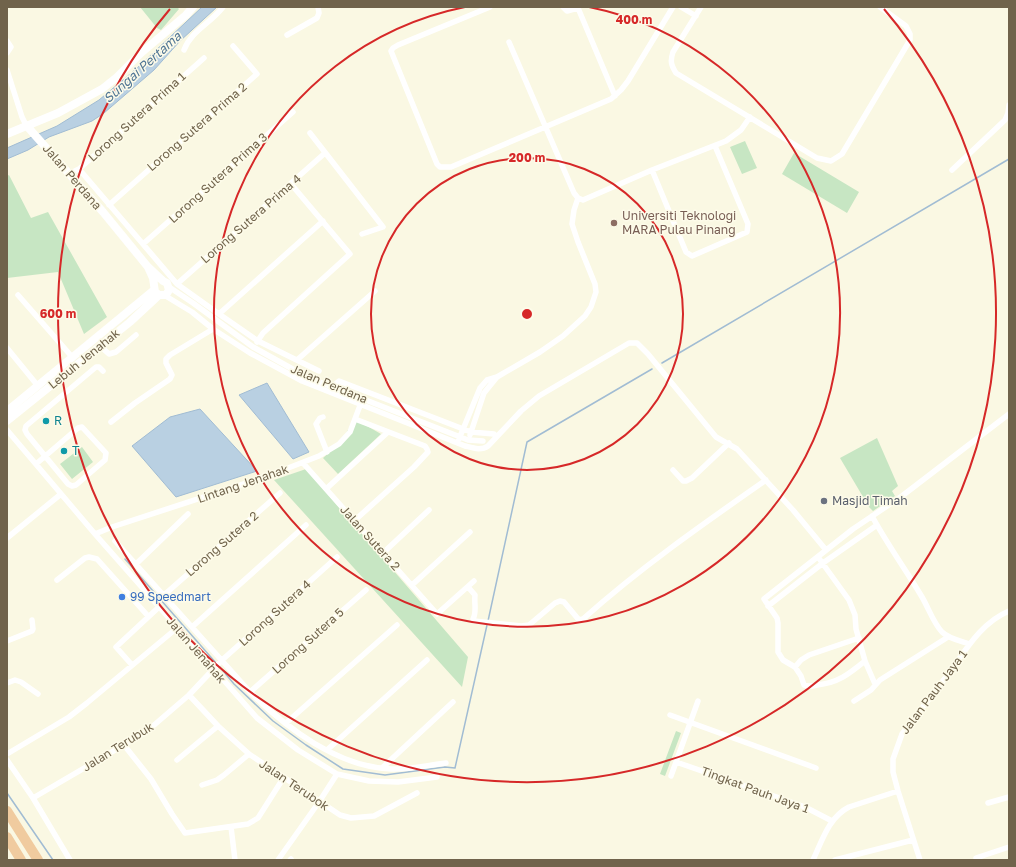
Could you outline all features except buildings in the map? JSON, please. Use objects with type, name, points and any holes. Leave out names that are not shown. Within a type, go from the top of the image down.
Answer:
[{"type":"highway","points":[[7,811],[38,860]]},
{"type":"highway","points":[[7,837],[21,860]]},
{"type":"street","points":[[7,134],[58,113],[102,89],[117,77],[141,53],[186,15],[193,7]]},
{"type":"street","points":[[184,50],[190,38],[223,7]]},
{"type":"street","points":[[287,35],[317,18],[319,13],[318,7]]},
{"type":"street","points":[[490,7],[398,45],[393,48],[392,51],[437,164],[440,167],[451,167],[612,99],[628,81],[672,7]]},
{"type":"street","points":[[563,7],[567,11],[578,8],[615,96]]},
{"type":"street","points":[[681,7],[696,16]]},
{"type":"street","points":[[701,7],[670,59],[671,65],[676,73],[817,158],[831,161],[842,154],[910,40],[910,34],[906,26],[880,7]]},
{"type":"street","points":[[7,41],[11,47],[7,53]]},
{"type":"street","points":[[509,42],[574,193],[578,198],[583,200],[652,170],[715,146],[741,130],[750,117]]},
{"type":"street","name":"Lorong Sutera Prima 2","points":[[109,204],[258,74],[233,46]]},
{"type":"street","name":"Lorong Sutera Prima 1","points":[[69,174],[79,169],[204,58]]},
{"type":"street","points":[[7,70],[26,125]]},
{"type":"street","points":[[952,170],[1007,119],[1009,106]]},
{"type":"street","name":"Lorong Sutera Prima 3","points":[[143,244],[293,112]]},
{"type":"street","name":"Jalan Perdana","points":[[26,125],[148,267],[166,284],[194,303],[252,350],[302,381],[465,446],[478,449],[485,447],[521,411],[539,396],[633,342],[640,345],[648,354],[716,437],[729,443]]},
{"type":"street","points":[[310,133],[383,227],[362,234]]},
{"type":"street","points":[[652,170],[686,252],[692,256],[747,232],[749,229],[715,146]]},
{"type":"street","name":"Lorong Sutera Prima 4","points":[[177,284],[325,154]]},
{"type":"street","points":[[79,169],[177,284],[258,341],[319,371]]},
{"type":"street","points":[[252,350],[262,333],[350,254],[291,184]]},
{"type":"street","points":[[458,443],[480,388],[488,380],[497,377],[540,352],[563,336],[585,316],[592,303],[596,292],[595,284],[572,224],[578,198]]},
{"type":"street","points":[[219,314],[322,221]]},
{"type":"street","name":"Jalan Perdana","points":[[148,267],[158,292],[192,312],[213,329],[252,350],[307,377],[468,440],[483,441]]},
{"type":"street","points":[[157,282],[166,284],[168,292],[158,292],[157,282]]},
{"type":"street","points":[[297,360],[375,291]]},
{"type":"street","name":"Lebuh Jenahak","points":[[7,420],[100,346],[158,292]]},
{"type":"street","name":"Lebuh Jenahak","points":[[7,411],[72,358],[158,292]]},
{"type":"street","points":[[18,295],[72,358]]},
{"type":"street","points":[[110,422],[170,379],[172,375],[166,363],[166,359],[170,355],[213,329]]},
{"type":"street","points":[[109,354],[116,352],[136,335]]},
{"type":"street","points":[[108,339],[109,354]]},
{"type":"street","points":[[100,346],[109,354]]},
{"type":"street","points":[[7,348],[38,386]]},
{"type":"street","points":[[36,464],[44,457],[78,428],[82,427],[106,453],[105,460],[76,485],[72,486],[68,484],[44,457],[25,430],[26,426],[96,367],[99,367],[102,371]]},
{"type":"street","points":[[465,446],[484,393],[497,377]]},
{"type":"street","points":[[332,386],[339,380],[471,432],[494,434]]},
{"type":"street","name":"Lintang Jenahak","points":[[95,534],[303,463],[327,452],[339,444],[350,432],[363,398]]},
{"type":"street","points":[[865,661],[837,681],[819,685],[804,685],[801,676],[795,667],[783,660],[778,652],[777,618],[764,599],[826,550],[902,496],[1009,414]]},
{"type":"street","points":[[323,416],[316,424],[327,452]]},
{"type":"street","points":[[354,521],[425,457],[428,452],[425,446],[355,419]]},
{"type":"street","name":"Jalan Jenahak","points":[[7,430],[213,670],[258,718],[298,750],[337,774],[369,781],[398,782],[437,776]]},
{"type":"street","points":[[326,489],[388,432]]},
{"type":"street","points":[[673,470],[684,481],[687,481],[729,443],[737,449],[766,480],[826,550]]},
{"type":"street","name":"Jalan Sutera 2","points":[[303,463],[437,614],[468,587]]},
{"type":"street","points":[[474,581],[468,587],[475,595],[474,604],[476,611],[473,619],[474,622],[521,626],[529,625],[555,603],[560,601],[564,602],[579,620],[583,619],[605,599],[681,539],[766,480]]},
{"type":"street","name":"Lorong Sutera 2","points":[[164,595],[280,493]]},
{"type":"street","points":[[7,538],[61,494]]},
{"type":"street","points":[[383,553],[429,510]]},
{"type":"street","points":[[136,564],[188,514]]},
{"type":"street","points":[[872,516],[922,598],[936,624],[948,637],[970,644]]},
{"type":"street","points":[[192,627],[306,525]]},
{"type":"street","points":[[768,606],[823,563],[877,525]]},
{"type":"street","points":[[412,585],[470,532]]},
{"type":"street","points":[[115,541],[250,692],[267,709],[306,738],[327,750],[360,764],[382,768],[392,769],[446,763]]},
{"type":"street","points":[[57,580],[85,558],[89,556],[97,559],[148,616]]},
{"type":"street","name":"Lorong Sutera 4","points":[[213,670],[221,661],[337,557]]},
{"type":"street","points":[[818,557],[849,600],[855,615],[856,629],[865,661],[875,684]]},
{"type":"street","name":"Lorong Sutera 5","points":[[250,692],[366,590]]},
{"type":"street","points":[[132,665],[116,647],[159,606]]},
{"type":"street","name":"Jalan Pauh Jaya 1","points":[[920,860],[898,791],[893,772],[893,759],[902,734],[970,644],[982,629],[996,618],[1009,611]]},
{"type":"street","points":[[7,641],[32,631],[32,620]]},
{"type":"street","points":[[286,723],[397,625]]},
{"type":"street","points":[[7,754],[88,703],[177,628]]},
{"type":"street","points":[[854,700],[871,690],[875,684],[948,637]]},
{"type":"street","points":[[795,667],[801,660],[809,655],[859,638]]},
{"type":"street","points":[[327,750],[427,660]]},
{"type":"street","name":"Jalan Terubuk","points":[[33,798],[146,732],[189,695],[213,670]]},
{"type":"street","points":[[7,683],[15,680],[21,682],[38,694]]},
{"type":"street","name":"Jalan Terubok","points":[[189,695],[218,726],[249,754],[340,815],[350,818],[369,818],[386,811],[417,793]]},
{"type":"street","points":[[671,776],[698,701]]},
{"type":"street","points":[[382,768],[453,702]]},
{"type":"street","points":[[670,715],[816,768]]},
{"type":"street","points":[[177,760],[218,726]]},
{"type":"street","points":[[124,745],[151,779],[185,833],[248,824],[258,818],[284,777]]},
{"type":"street","points":[[202,785],[217,780],[249,754]]},
{"type":"street","points":[[7,760],[33,798],[70,860]]},
{"type":"street","name":"Tingkat Pauh Jaya 1","points":[[676,762],[805,807],[832,822]]},
{"type":"street","points":[[278,860],[337,774]]},
{"type":"street","points":[[813,860],[832,822],[842,810],[898,791]]},
{"type":"street","points":[[988,803],[1009,797]]},
{"type":"street","points":[[231,827],[234,860]]},
{"type":"street","points":[[835,860],[858,857],[913,840]]},
{"type":"street","points":[[976,858],[1009,848]]},
{"type":"green space","points":[[140,7],[177,7],[179,9],[161,30],[157,28]]},
{"type":"green space","points":[[745,141],[757,168],[742,174],[730,147]]},
{"type":"green space","points":[[794,153],[859,192],[847,213],[782,174]]},
{"type":"green space","points":[[9,175],[31,218],[48,212],[107,317],[84,334],[58,272],[7,278],[7,176]]},
{"type":"green space","points":[[355,419],[381,434],[338,474],[323,458],[339,444]]},
{"type":"green space","points":[[877,438],[898,486],[892,491],[895,496],[873,511],[869,507],[840,458]]},
{"type":"green space","points":[[82,447],[93,462],[72,479],[60,464]]},
{"type":"green space","points":[[306,469],[468,657],[462,687],[274,480]]},
{"type":"green space","points":[[676,731],[681,733],[665,776],[660,774]]},
{"type":"water","name":"Sungai Pertama","points":[[202,7],[217,7],[180,41],[154,70],[104,113],[92,121],[49,137],[28,150],[7,159],[7,148],[57,126],[99,100],[136,69]]},
{"type":"water","points":[[267,383],[309,452],[293,459],[239,395]]},
{"type":"water","points":[[200,409],[257,471],[176,497],[132,446],[170,417]]},
{"type":"waterway","points":[[662,363],[1009,159]]},
{"type":"waterway","points":[[488,621],[527,442],[652,369]]},
{"type":"waterway","points":[[125,559],[216,663]]},
{"type":"waterway","points":[[219,666],[234,684],[273,721],[343,769],[385,775],[445,767],[455,768],[487,625]]},
{"type":"waterway","points":[[7,793],[53,860]]},
{"type":"place","name":"Universiti Teknologi MARA Pulau Pinang","points":[[614,223]]},
{"type":"place","name":"R","points":[[46,421]]},
{"type":"place","name":"T","points":[[64,451]]},
{"type":"place","name":"Masjid Timah","points":[[824,501]]},
{"type":"place","name":"99 Speedmart","points":[[122,597]]}]
